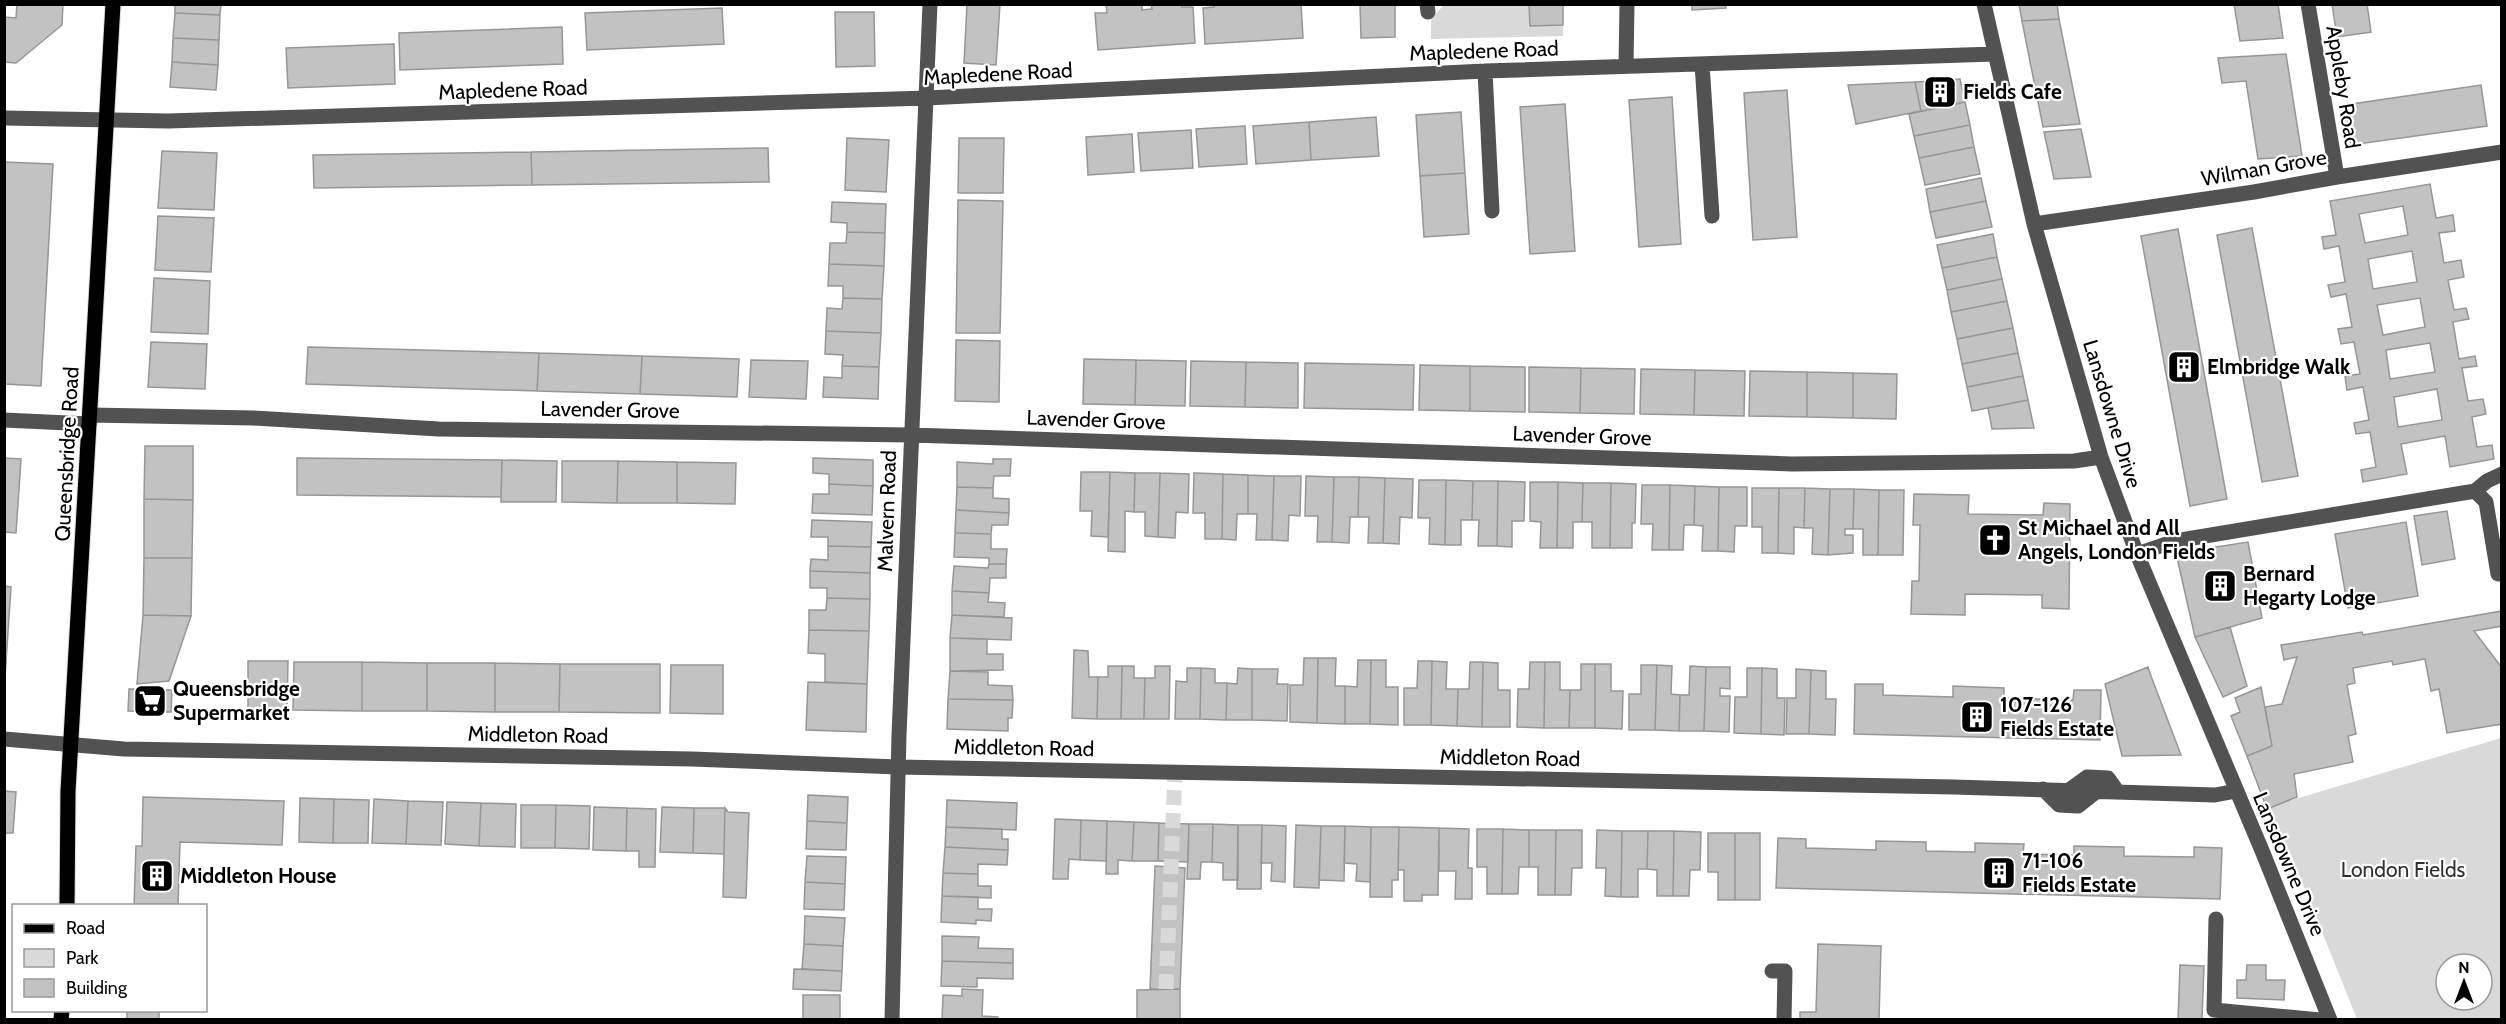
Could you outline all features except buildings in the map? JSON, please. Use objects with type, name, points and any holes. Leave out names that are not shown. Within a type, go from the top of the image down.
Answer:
[{"type":"main road","name":"Queensbridge Road","points":[[67,904],[67,811],[113,4]]},
{"type":"street","name":"Malvern Road","points":[[892,1020],[898,767],[930,4]]},
{"type":"street","points":[[1626,66],[1627,4]]},
{"type":"street","name":"Lansdowne Drive","points":[[1984,4],[2034,224],[2102,457],[2137,554],[2330,1020]]},
{"type":"street","name":"Appleby Road","points":[[2308,4],[2337,177]]},
{"type":"street","name":"Mapledene Road","points":[[4,118],[251,119],[927,98],[1485,71],[1994,54]]},
{"type":"street","points":[[1702,64],[1712,216]]},
{"type":"street","points":[[1485,71],[1492,211]]},
{"type":"street","name":"Wilman Grove","points":[[2034,224],[2254,192],[2502,152]]},
{"type":"street","name":"Lavender Grove","points":[[4,420],[253,418],[439,429],[911,435],[1792,464],[2074,461],[2102,457]]},
{"type":"street","points":[[2137,554],[2175,541],[2475,491],[2487,481],[2502,474]]},
{"type":"street","points":[[2475,491],[2486,502],[2498,574]]},
{"type":"street","name":"Middleton Road","points":[[4,739],[124,749],[692,759],[898,767],[2069,790],[2087,777],[2108,778],[2118,792]]},
{"type":"street","points":[[2043,789],[2059,805],[2078,806],[2097,791]]},
{"type":"street","points":[[2069,790],[2215,795],[2236,791]]},
{"type":"street","points":[[2216,919],[2214,1010],[2320,1020]]},
{"type":"street","points":[[1772,970],[1785,971],[1784,1020]]},
{"type":"green space","points":[[1444,5],[1529,5],[1530,26],[1563,25],[1563,36],[1431,39],[1431,18]]},
{"type":"green space","name":"London Fields","points":[[2501,738],[2501,1019],[2357,1019],[2292,857],[2268,807]]},
{"type":"tunnel","points":[[1166,989],[1175,772]]},
{"type":"place","name":"Fields Cafe","points":[[1940,92]]},
{"type":"place","name":"Elmbridge Walk","points":[[2184,367]]},
{"type":"place","name":"St Michael and All Angels, London Fields","points":[[1995,540]]},
{"type":"place","name":"Bernard Hegarty Lodge","points":[[2220,586]]},
{"type":"place","name":"Queensbridge Supermarket","points":[[150,701]]},
{"type":"place","name":"107-126 Fields Estate","points":[[1977,717]]},
{"type":"place","name":"71-106 Fields Estate","points":[[1999,873]]},
{"type":"place","name":"Middleton House","points":[[157,876]]}]
